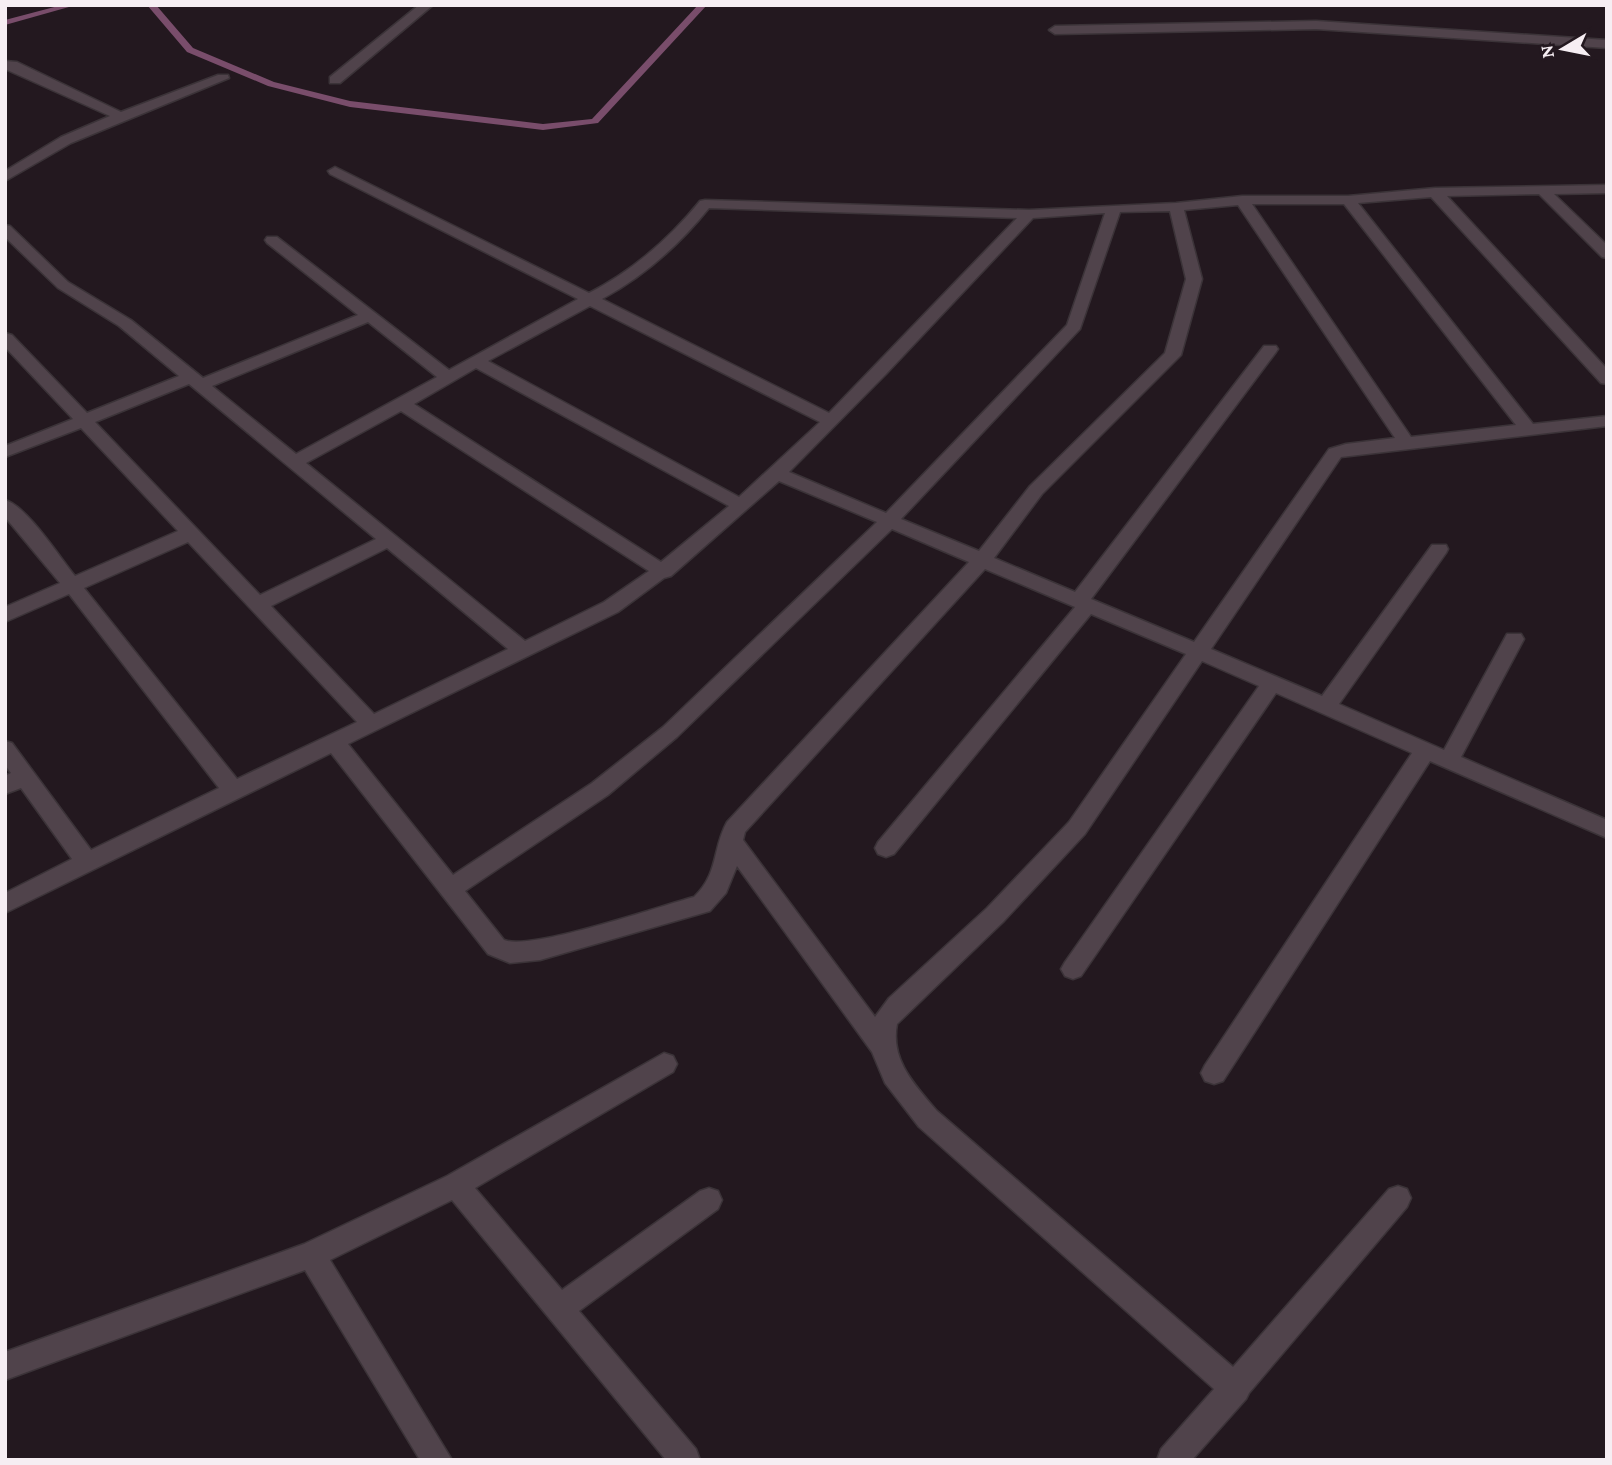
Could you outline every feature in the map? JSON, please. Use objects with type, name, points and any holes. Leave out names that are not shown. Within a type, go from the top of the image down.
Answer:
[{"type":"street","points":[[335,80],[427,5]]},
{"type":"street","points":[[1055,30],[1316,25],[1607,44]]},
{"type":"street","points":[[5,65],[12,65],[120,116]]},
{"type":"street","points":[[5,177],[66,140],[120,116],[223,78]]},
{"type":"street","points":[[335,171],[829,420]]},
{"type":"street","points":[[294,462],[611,289],[663,251],[705,204],[1028,214],[1176,207],[1242,200],[1348,200],[1435,192],[1607,189]]},
{"type":"street","points":[[1435,192],[1607,379]]},
{"type":"street","points":[[1544,192],[1607,254]]},
{"type":"street","points":[[1242,200],[1407,443]]},
{"type":"street","points":[[1348,200],[1529,430]]},
{"type":"street","points":[[334,742],[496,947],[510,953],[540,950],[702,904],[717,891],[725,874],[735,828],[982,560],[1036,490],[1173,355],[1194,279],[1176,207]]},
{"type":"street","points":[[450,889],[600,789],[670,732],[889,520],[1074,326],[1114,208]]},
{"type":"street","points":[[5,904],[611,607],[664,572],[708,537],[829,420],[1028,214]]},
{"type":"street","points":[[5,229],[63,285],[125,323],[523,650]]},
{"type":"street","points":[[272,240],[448,377]]},
{"type":"street","points":[[5,452],[369,316]]},
{"type":"street","points":[[6,338],[371,724]]},
{"type":"street","points":[[886,848],[1084,603],[1270,349]]},
{"type":"street","points":[[476,361],[740,505]]},
{"type":"street","points":[[402,404],[664,572]]},
{"type":"street","points":[[883,1046],[885,1022],[898,1005],[995,915],[1077,828],[1335,453],[1346,449],[1607,421]]},
{"type":"street","points":[[774,472],[1326,706],[1607,830]]},
{"type":"street","points":[[5,506],[26,527],[73,585],[234,791]]},
{"type":"street","points":[[5,615],[191,533]]},
{"type":"street","points":[[258,604],[389,540]]},
{"type":"street","points":[[1326,706],[1439,549]]},
{"type":"street","points":[[1449,760],[1514,639]]},
{"type":"street","points":[[1073,969],[1272,683]]},
{"type":"street","points":[[5,749],[15,781],[87,862]]},
{"type":"street","points":[[1214,1073],[1426,750]]},
{"type":"street","points":[[731,841],[883,1046],[895,1078],[928,1119],[1236,1388]]},
{"type":"street","points":[[5,1366],[311,1255],[456,1185],[664,1064]]},
{"type":"street","points":[[456,1185],[685,1460]]},
{"type":"street","points":[[1172,1460],[1398,1198]]},
{"type":"street","points":[[559,1309],[709,1200]]},
{"type":"street","points":[[311,1255],[437,1460]]},
{"type":"waterway","points":[[5,23],[72,5]]},
{"type":"waterway","points":[[151,5],[190,50],[271,84],[350,104],[543,127],[595,121],[703,5]]}]
